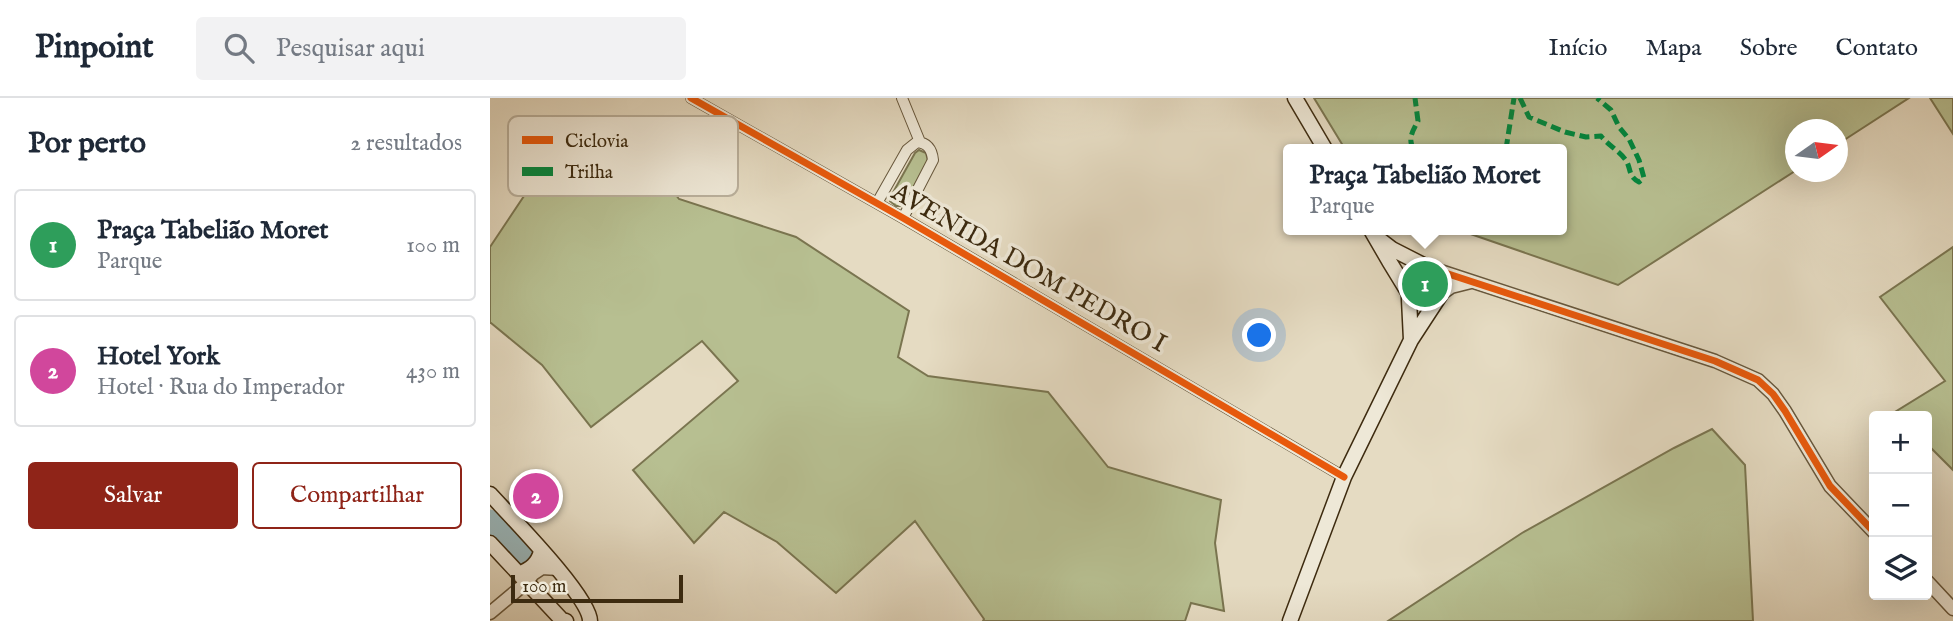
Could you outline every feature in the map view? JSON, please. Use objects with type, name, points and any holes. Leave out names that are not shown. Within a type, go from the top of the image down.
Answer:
[{"type":"main road","points":[[1296,98],[1322,144]]},
{"type":"main road","points":[[1374,235],[1412,297],[1421,302],[1431,301],[1441,294]]},
{"type":"main road","points":[[1290,621],[1344,477],[1412,340],[1441,294],[1441,280],[1435,271],[1403,255],[1376,235]]},
{"type":"main road","points":[[1412,340],[1407,284],[1414,270],[1430,268]]},
{"type":"main road","points":[[490,494],[581,598],[590,613],[590,621]]},
{"type":"main road","points":[[490,543],[562,620],[566,621]]},
{"type":"main road","points":[[523,578],[539,559],[541,551]]},
{"type":"street","name":"AVENIDA DOM PEDRO I","points":[[691,98],[723,116]]},
{"type":"street","points":[[902,98],[920,142],[929,147],[933,160],[903,218]]},
{"type":"street","name":"AVENIDA DOM PEDRO I","points":[[738,125],[903,218],[1344,477]]},
{"type":"street","points":[[877,203],[907,150],[920,142]]},
{"type":"street","points":[[1430,268],[1715,361],[1758,380],[1786,411],[1830,486],[1869,527]]},
{"type":"street","points":[[1441,294],[1451,287],[1475,282]]},
{"type":"street","points":[[490,613],[523,578],[542,568],[558,569]]},
{"type":"street","points":[[1932,586],[1953,609]]},
{"type":"green space","points":[[1314,98],[1909,98],[1848,138],[1848,119],[1785,119],[1785,177],[1618,285],[1473,235],[1567,235],[1567,144],[1342,144]]},
{"type":"green space","points":[[1930,98],[1953,98],[1953,134]]},
{"type":"green space","points":[[919,150],[926,153],[928,161],[905,203],[896,206],[890,201],[891,196]]},
{"type":"green space","points":[[524,196],[677,196],[796,237],[909,311],[898,357],[928,376],[1048,392],[1108,467],[1221,500],[1215,543],[1224,611],[1191,603],[1185,621],[983,621],[915,521],[836,593],[777,542],[724,512],[694,543],[633,470],[738,381],[702,341],[591,427],[542,365],[490,323],[490,247]]},
{"type":"green space","points":[[1953,247],[1953,470],[1932,449],[1932,411],[1897,411],[1945,381],[1880,297]]},
{"type":"green space","points":[[1425,274],[1435,281],[1436,285],[1429,295],[1425,296],[1415,289],[1414,285],[1421,275]]},
{"type":"green space","points":[[1712,429],[1745,465],[1753,621],[1388,621],[1522,533]]},
{"type":"waterway","points":[[490,520],[526,561]]},
{"type":"marked path","points":[[1412,144],[1413,131],[1418,121],[1415,98]]},
{"type":"marked path","points":[[1507,144],[1514,98]]},
{"type":"marked path","points":[[1520,98],[1529,117],[1565,132],[1586,137],[1601,136],[1625,159],[1632,176],[1639,182],[1644,178],[1629,139],[1619,127],[1611,110],[1597,98]]},
{"type":"cycle path","points":[[691,98],[723,116]]},
{"type":"cycle path","points":[[738,125],[903,218],[1344,477]]},
{"type":"cycle path","points":[[1430,268],[1715,361],[1758,380],[1773,394],[1785,411],[1830,486],[1869,527]]},
{"type":"place","name":"Praça Tabelião Moret","points":[[1425,284]]},
{"type":"place","name":"Hotel York","points":[[536,496]]}]
